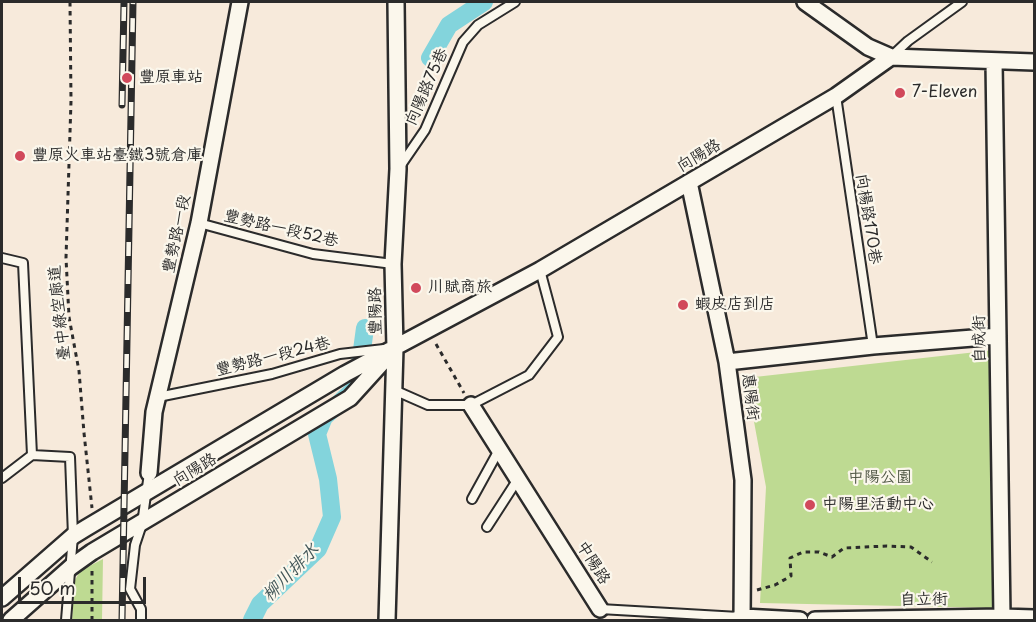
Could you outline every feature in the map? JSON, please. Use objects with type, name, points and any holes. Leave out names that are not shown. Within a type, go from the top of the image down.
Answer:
[{"type":"street","name":"豐勢路一段","points":[[149,473],[154,412],[199,223],[240,2]]},
{"type":"street","name":"豐陽路","points":[[387,621],[395,348],[393,264],[398,169],[396,2]]},
{"type":"street","points":[[805,2],[868,47],[891,57],[1035,62]]},
{"type":"street","name":"向陽路","points":[[2,598],[73,536],[345,374],[540,270],[836,96],[891,57]]},
{"type":"street","name":"自成街","points":[[994,61],[1002,617]]},
{"type":"street","name":"惠陽街","points":[[689,182],[727,362],[742,480],[744,620]]},
{"type":"street","points":[[727,362],[873,346],[998,336]]},
{"type":"street","name":"向陽路","points":[[11,621],[70,567],[92,552],[350,398],[395,348]]},
{"type":"street","name":"中陽路","points":[[471,405],[600,609]]},
{"type":"street","name":"自立街","points":[[815,621],[1035,618]]},
{"type":"street","points":[[744,620],[800,621]]},
{"type":"lane","name":"向陽路75巷","points":[[398,169],[425,130],[463,42],[478,26],[515,2]]},
{"type":"lane","points":[[891,57],[908,41],[962,2]]},
{"type":"lane","name":"向楊路170巷","points":[[836,96],[873,346]]},
{"type":"lane","name":"豐勢路一段52巷","points":[[199,223],[313,254],[393,264]]},
{"type":"lane","points":[[2,258],[23,264],[32,455]]},
{"type":"lane","points":[[393,390],[428,405],[471,405],[529,375],[558,337],[540,270]]},
{"type":"lane","name":"豐勢路一段24巷","points":[[158,397],[272,374],[340,354],[395,348]]},
{"type":"lane","points":[[472,499],[500,450]]},
{"type":"lane","points":[[2,478],[32,455],[70,457],[73,536],[66,621]]},
{"type":"lane","points":[[141,621],[141,609],[130,589],[135,545],[142,524],[149,473]]},
{"type":"lane","points":[[488,527],[518,480]]},
{"type":"lane","name":"中陽路","points":[[600,609],[744,620]]},
{"type":"path","name":"臺中綠空廊道","points":[[70,2],[71,101],[66,258],[69,317],[79,371],[93,524]]},
{"type":"path","points":[[435,340],[471,405]]},
{"type":"path","points":[[743,590],[766,588],[790,576],[790,558],[803,552],[819,552],[832,557],[844,548],[911,547],[932,562]]},
{"type":"path","points":[[92,552],[92,621]]},
{"type":"green space","name":"中陽公園","points":[[994,350],[996,608],[760,603],[766,487],[746,378]]},
{"type":"green space","points":[[103,559],[102,620],[72,620],[75,580],[80,571]]},
{"type":"waterway","name":"柳川排水","points":[[430,58],[449,25],[484,2]]},
{"type":"waterway","name":"柳川排水","points":[[252,620],[260,604],[318,549],[332,517],[328,479],[317,434],[324,417],[357,387],[365,328]]},
{"type":"railway","points":[[122,105],[124,2]]},
{"type":"railway","points":[[122,620],[133,2]]},
{"type":"place","name":"豐原車站","points":[[127,78]]},
{"type":"place","name":"7-Eleven","points":[[900,93]]},
{"type":"place","name":"豐原火車站臺鐵3號倉庫","points":[[20,156]]},
{"type":"place","name":"川賦商旅","points":[[416,288]]},
{"type":"place","name":"蝦皮店到店","points":[[683,305]]},
{"type":"place","name":"中陽里活動中心","points":[[810,505]]}]
